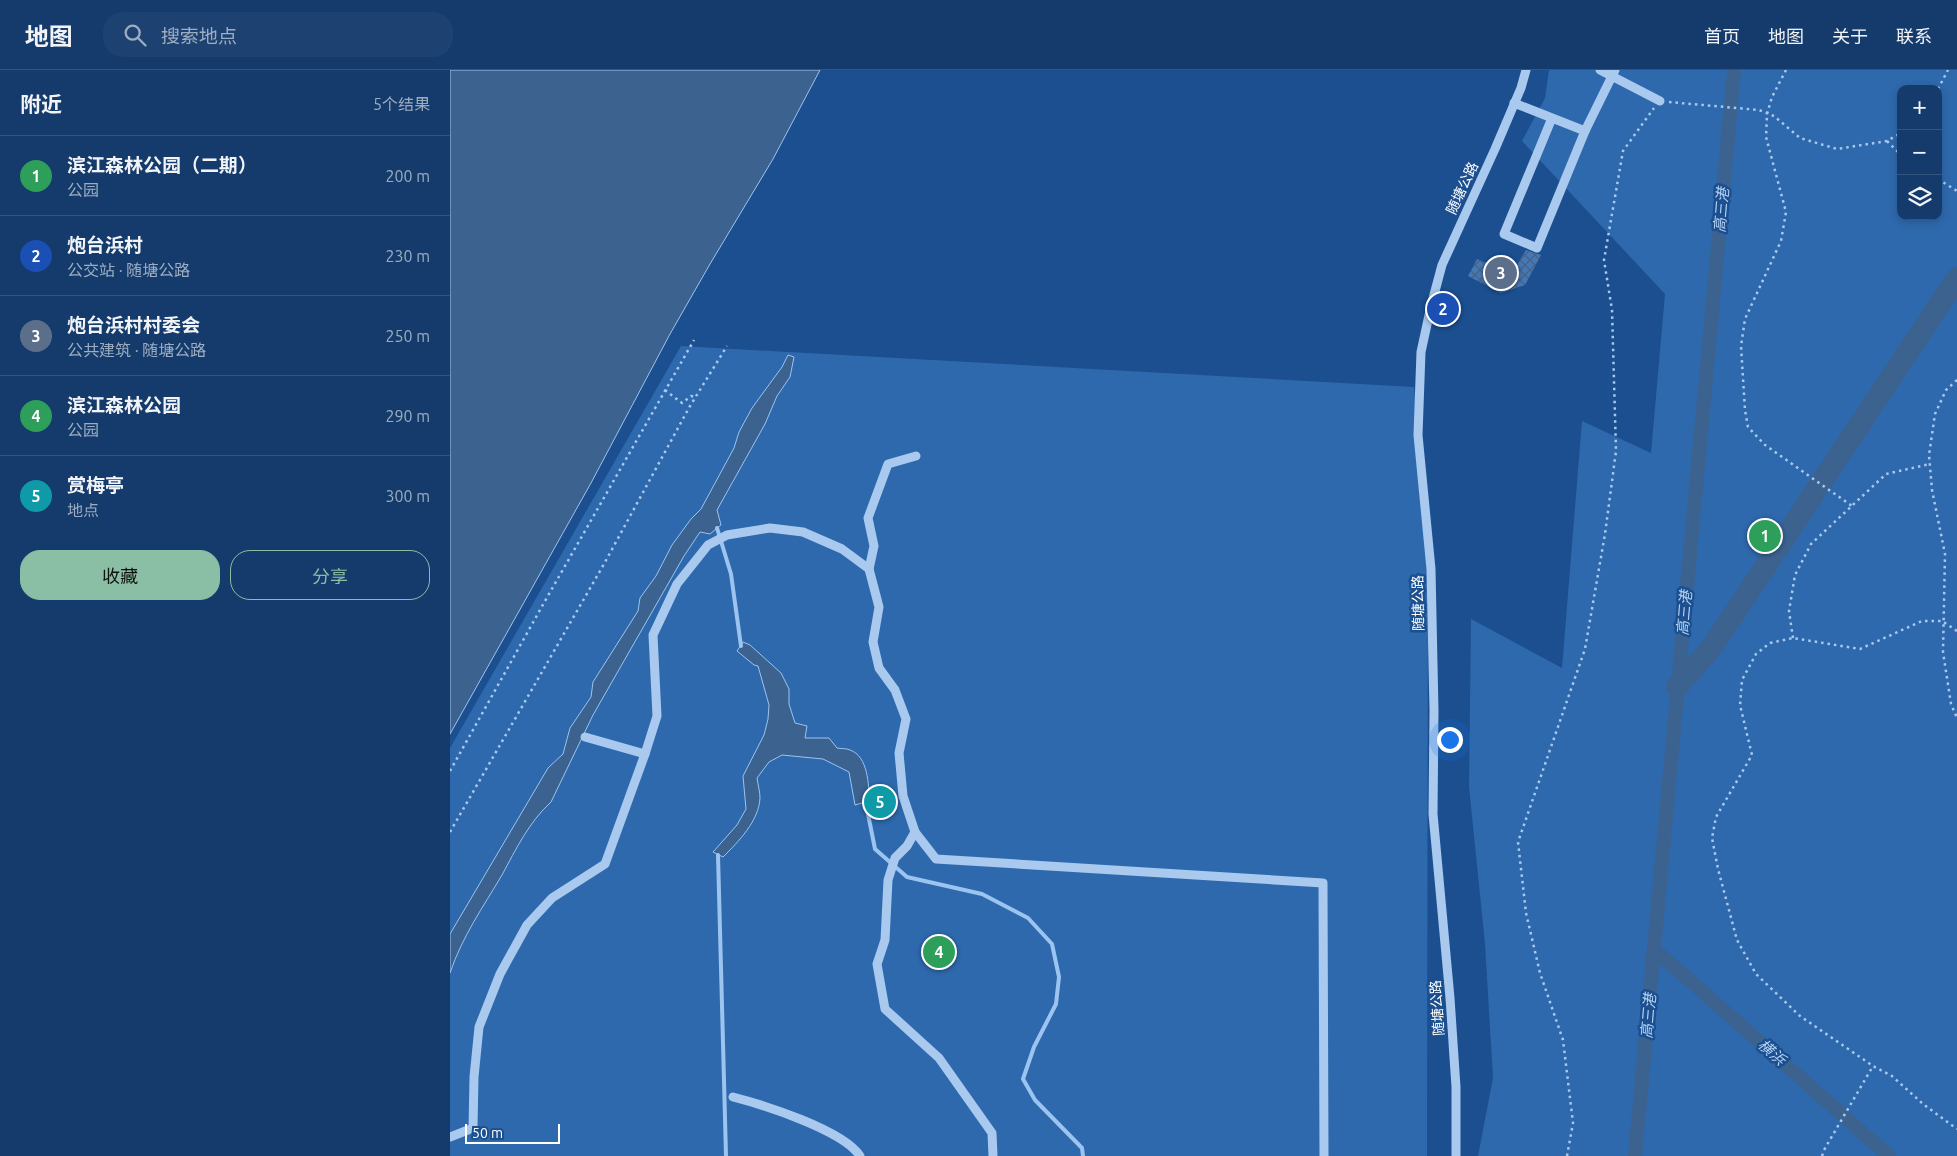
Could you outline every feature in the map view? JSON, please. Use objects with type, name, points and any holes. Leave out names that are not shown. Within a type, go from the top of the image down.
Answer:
[{"type":"street","name":"随塘公路","points":[[1456,1156],[1456,1078],[1433,814],[1434,711],[1431,569],[1418,435],[1421,352],[1442,265],[1514,103],[1526,70]]},
{"type":"street","points":[[1600,70],[1614,73],[1660,101]]},
{"type":"street","points":[[1552,118],[1504,234],[1537,248],[1585,132],[1614,73]]},
{"type":"street","points":[[1514,103],[1585,132]]},
{"type":"street","points":[[916,456],[888,464],[868,518],[874,546],[869,569],[879,607],[873,642],[879,668],[895,690],[906,719],[899,753],[903,796],[914,832],[936,859],[1322,883],[1324,1156]]},
{"type":"street","points":[[450,1137],[473,1128],[474,1077],[480,1027],[500,974],[528,925],[552,898],[605,864],[657,716],[653,635],[677,584],[708,545],[727,535],[770,528],[803,532],[842,548],[869,569]]},
{"type":"street","points":[[584,737],[645,754]]},
{"type":"street","points":[[914,832],[907,846],[895,858],[888,880],[885,940],[877,964],[885,1009],[939,1058],[992,1133],[994,1156]]},
{"type":"street","points":[[733,1097],[792,1116],[824,1130],[855,1148],[860,1156]]},
{"type":"path","points":[[1786,70],[1772,97],[1767,114],[1766,137],[1786,212],[1781,241],[1746,319],[1741,346],[1745,410],[1748,426],[1765,445],[1851,506]]},
{"type":"path","points":[[1940,85],[1948,70]]},
{"type":"path","points":[[1567,1156],[1573,1123],[1563,1040],[1540,973],[1526,913],[1518,842],[1585,649],[1605,534],[1616,451],[1612,310],[1604,260],[1622,151],[1660,101],[1759,110],[1774,116],[1800,138],[1837,148],[1887,141],[1897,135]]},
{"type":"path","points":[[1887,141],[1897,151]]},
{"type":"path","points":[[1942,182],[1957,191]]},
{"type":"path","points":[[450,771],[694,340]]},
{"type":"path","points":[[450,832],[604,564],[695,398],[726,346]]},
{"type":"path","points":[[1957,380],[1946,390],[1935,414],[1930,464],[1932,490],[1946,554],[1942,622],[1943,652],[1952,704],[1957,718]]},
{"type":"path","points":[[665,390],[682,403],[691,396],[695,398]]},
{"type":"path","points":[[1793,638],[1789,611],[1794,575],[1811,544],[1886,474],[1930,464]]},
{"type":"path","points":[[1957,631],[1942,622],[1922,621],[1860,649],[1793,638],[1770,643],[1756,654],[1742,680],[1740,704],[1752,755],[1716,817],[1712,838],[1718,869],[1737,940],[1756,974],[1800,1016],[1873,1066],[1892,1076],[1922,1104],[1957,1129]]},
{"type":"path","points":[[1822,1156],[1873,1066]]},
{"type":"shaded area","points":[[450,70],[820,70],[773,159],[670,334],[591,483],[450,734]]},
{"type":"shaded area","points":[[1549,70],[1957,70],[1957,1156],[1478,1156],[1493,1078],[1485,944],[1469,787],[1471,619],[1562,668],[1582,421],[1651,453],[1665,294],[1522,141],[1545,98]]},
{"type":"shaded area","points":[[681,346],[1414,387],[1428,515],[1427,1156],[450,1156],[450,748]]},
{"type":"shaded area","points":[[788,355],[794,357],[790,377],[777,396],[765,424],[717,510],[721,525],[710,534],[700,532],[684,556],[593,715],[551,802],[536,818],[518,846],[467,935],[450,973],[450,934],[548,768],[563,754],[570,728],[591,697],[593,682],[638,611],[640,598],[656,576],[672,545],[691,519],[701,509],[734,448],[739,432],[752,408],[782,367]]},
{"type":"shaded area","points":[[743,642],[750,645],[781,673],[789,689],[789,704],[795,723],[807,726],[805,738],[829,738],[837,748],[850,750],[861,758],[869,787],[869,801],[855,805],[849,772],[823,759],[782,755],[769,762],[757,778],[760,798],[756,815],[747,831],[723,857],[713,852],[737,825],[746,809],[743,776],[764,735],[768,719],[769,705],[758,666],[754,665],[737,651]]},
{"type":"building","points":[[1526,250],[1541,255],[1525,285],[1501,293],[1468,276],[1477,259],[1502,270],[1517,265]]},
{"type":"waterway","name":"高三港","points":[[1635,1156],[1734,70]]},
{"type":"waterway","points":[[1677,687],[1712,647],[1957,278]]},
{"type":"waterway","points":[[717,528],[731,574],[741,646]]},
{"type":"waterway","points":[[864,802],[875,849],[907,877],[982,894],[1028,918],[1052,944],[1059,977],[1056,1004],[1034,1047],[1023,1079],[1035,1100],[1082,1148],[1083,1156]]},
{"type":"waterway","points":[[718,855],[726,1156]]},
{"type":"waterway","name":"横浜","points":[[1654,949],[1889,1156]]},
{"type":"place","name":"炮台浜村村委会","points":[[1501,273]]},
{"type":"place","name":"炮台浜村","points":[[1443,309]]},
{"type":"place","name":"滨江森林公园（二期）","points":[[1765,536]]},
{"type":"place","name":"赏梅亭","points":[[880,802]]},
{"type":"place","name":"滨江森林公园","points":[[939,952]]}]
